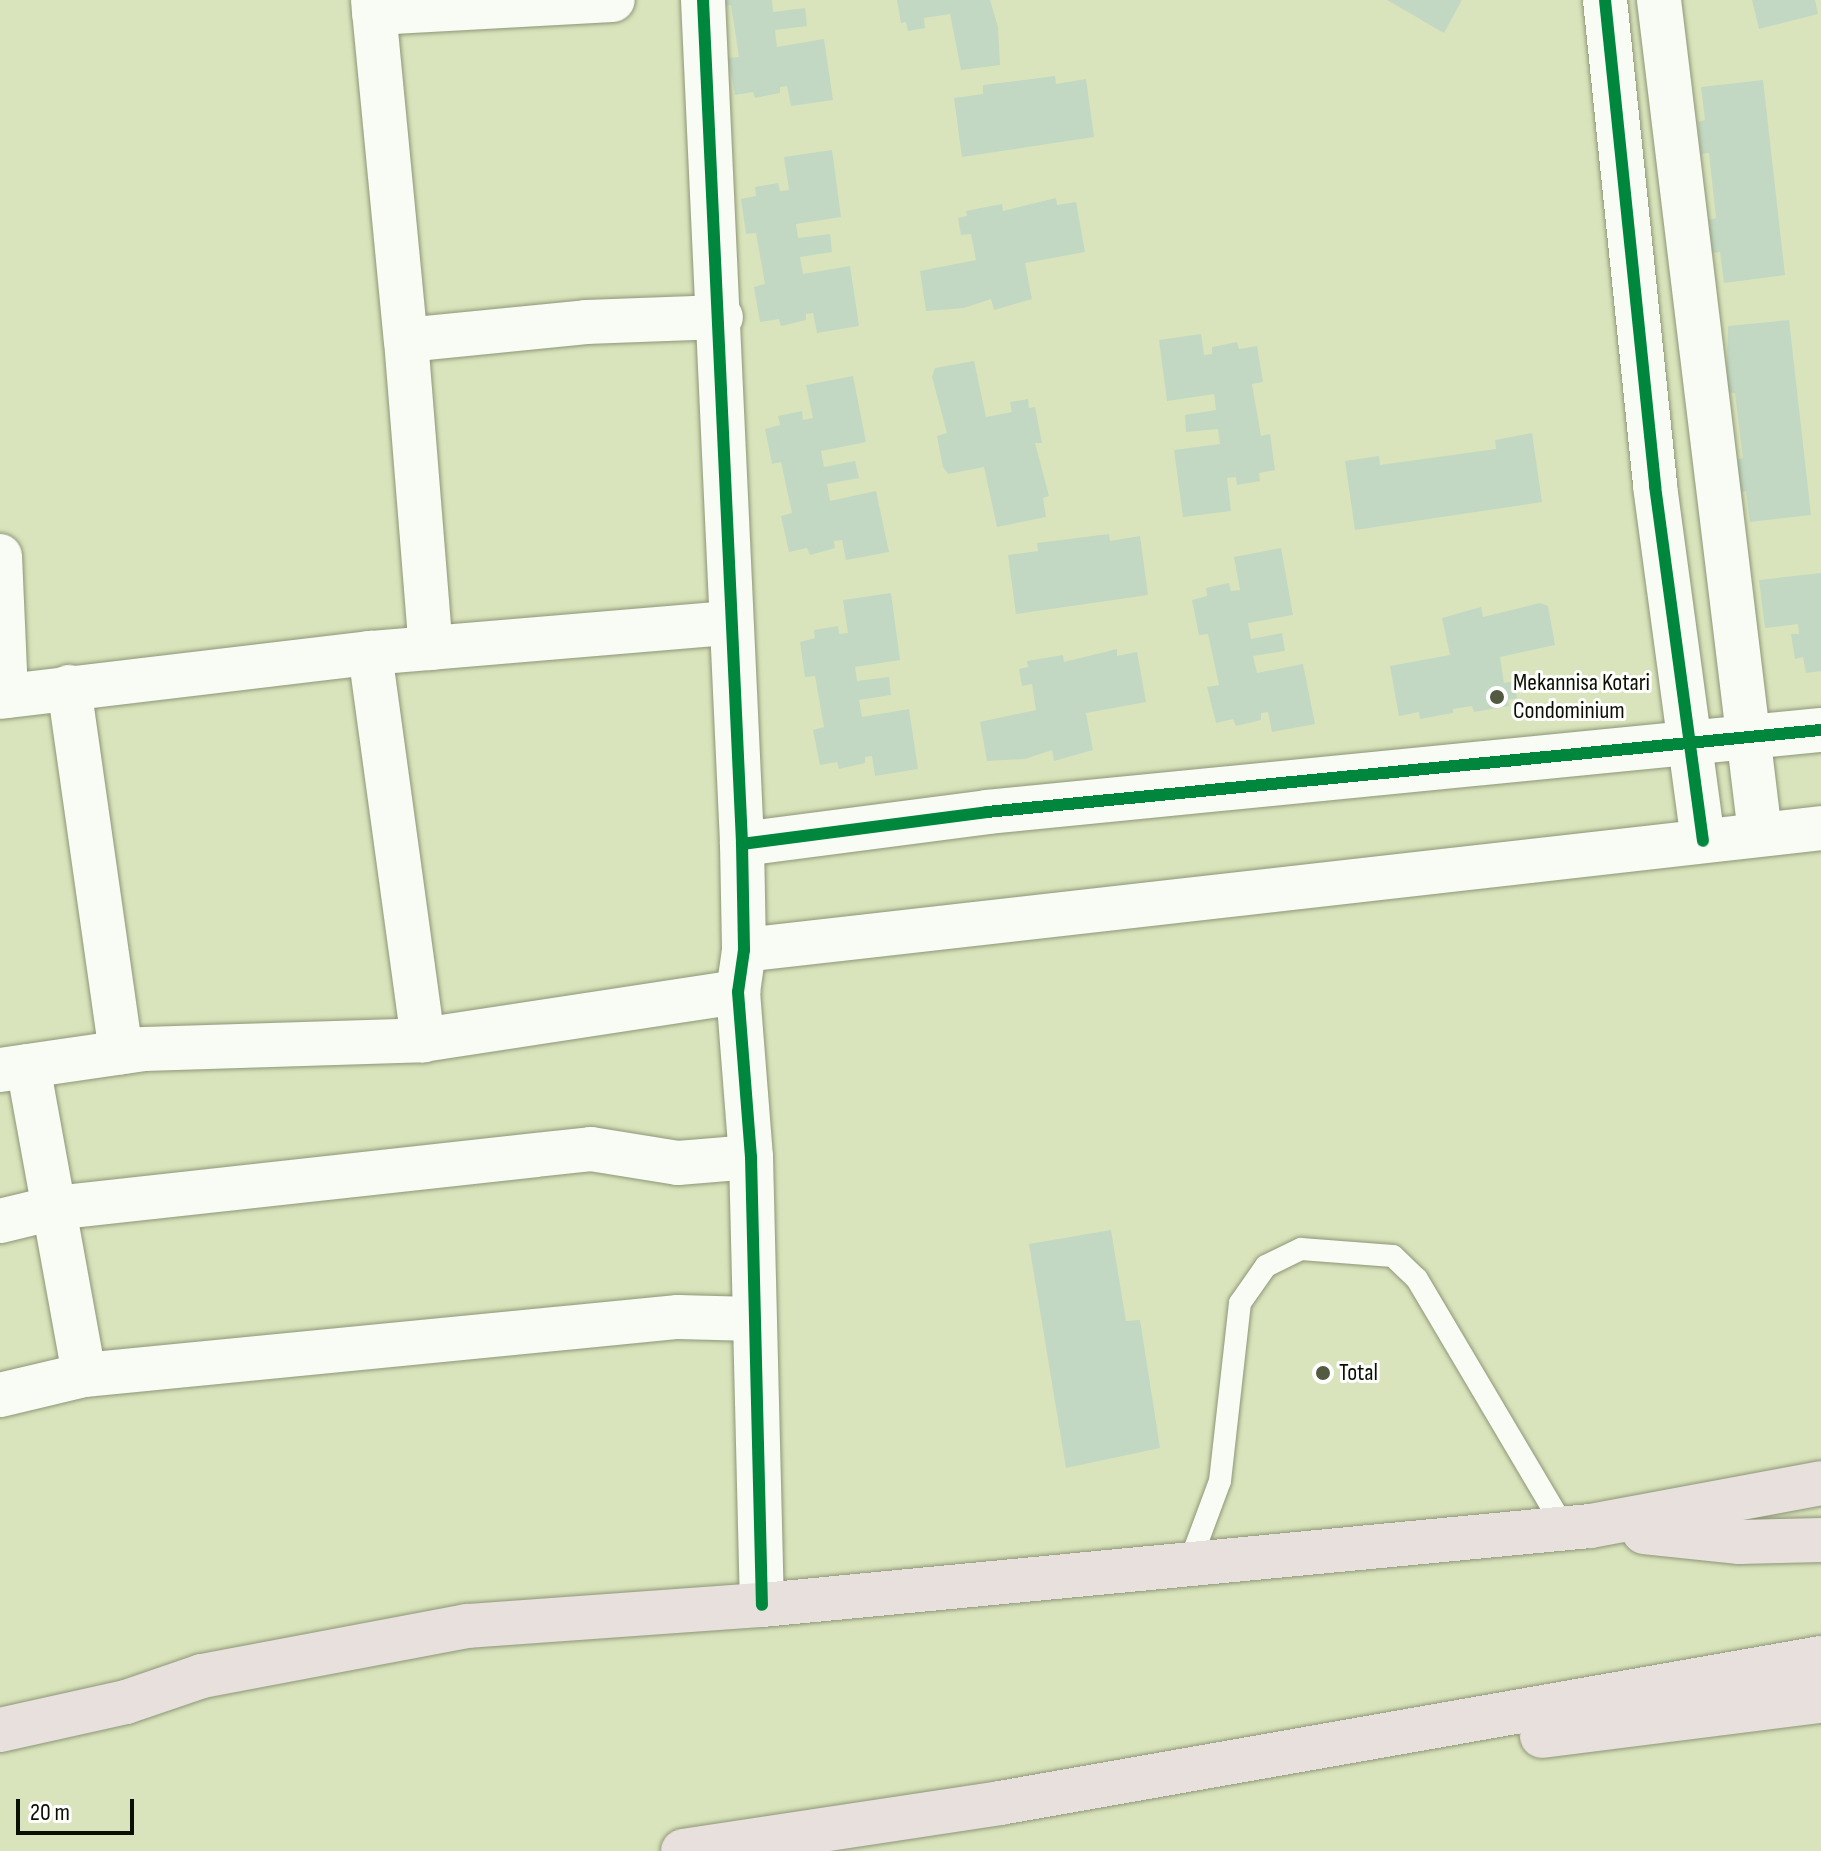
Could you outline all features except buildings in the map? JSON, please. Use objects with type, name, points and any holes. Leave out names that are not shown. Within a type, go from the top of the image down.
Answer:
[{"type":"highway","points":[[0,1730],[126,1702],[202,1676],[467,1626],[762,1605],[1188,1567],[1577,1527],[1821,1483]]},
{"type":"highway","points":[[1577,1527],[1739,1542],[1821,1540]]},
{"type":"highway","points":[[683,1851],[1000,1803],[1821,1658]]},
{"type":"highway","points":[[1000,1803],[1821,1701]]},
{"type":"street","points":[[431,648],[374,6],[613,0]]},
{"type":"street","points":[[703,0],[721,317],[728,623],[742,844],[744,950],[738,992],[751,1157],[762,1605]]},
{"type":"street","points":[[1605,0],[1655,486],[1703,841]]},
{"type":"street","points":[[1659,0],[1760,834]]},
{"type":"street","points":[[406,340],[586,322],[721,317]]},
{"type":"street","points":[[0,556],[3,697],[370,653],[728,623]]},
{"type":"street","points":[[370,653],[423,1040]]},
{"type":"street","points":[[69,687],[121,1052]]},
{"type":"street","points":[[742,844],[987,812],[1689,747],[1821,730]]},
{"type":"street","points":[[744,950],[1821,828]]},
{"type":"street","points":[[84,1375],[54,1208],[14,1068],[121,1052],[423,1040],[738,992]]},
{"type":"street","points":[[0,1221],[54,1208],[591,1149],[678,1163],[751,1157]]},
{"type":"street","points":[[0,1395],[84,1375],[678,1317],[754,1319]]},
{"type":"lane","points":[[1188,1567],[1220,1481],[1240,1303],[1266,1266],[1301,1249],[1393,1256],[1417,1279],[1577,1527]]},
{"type":"cycle path","points":[[703,0],[742,844],[744,950],[738,992],[751,1157],[762,1605]]},
{"type":"cycle path","points":[[1605,0],[1655,486],[1703,841]]},
{"type":"cycle path","points":[[742,844],[987,812],[1821,730]]},
{"type":"place","name":"Mekannisa Kotari Condominium","points":[[1497,697]]},
{"type":"place","name":"Total","points":[[1323,1373]]}]
